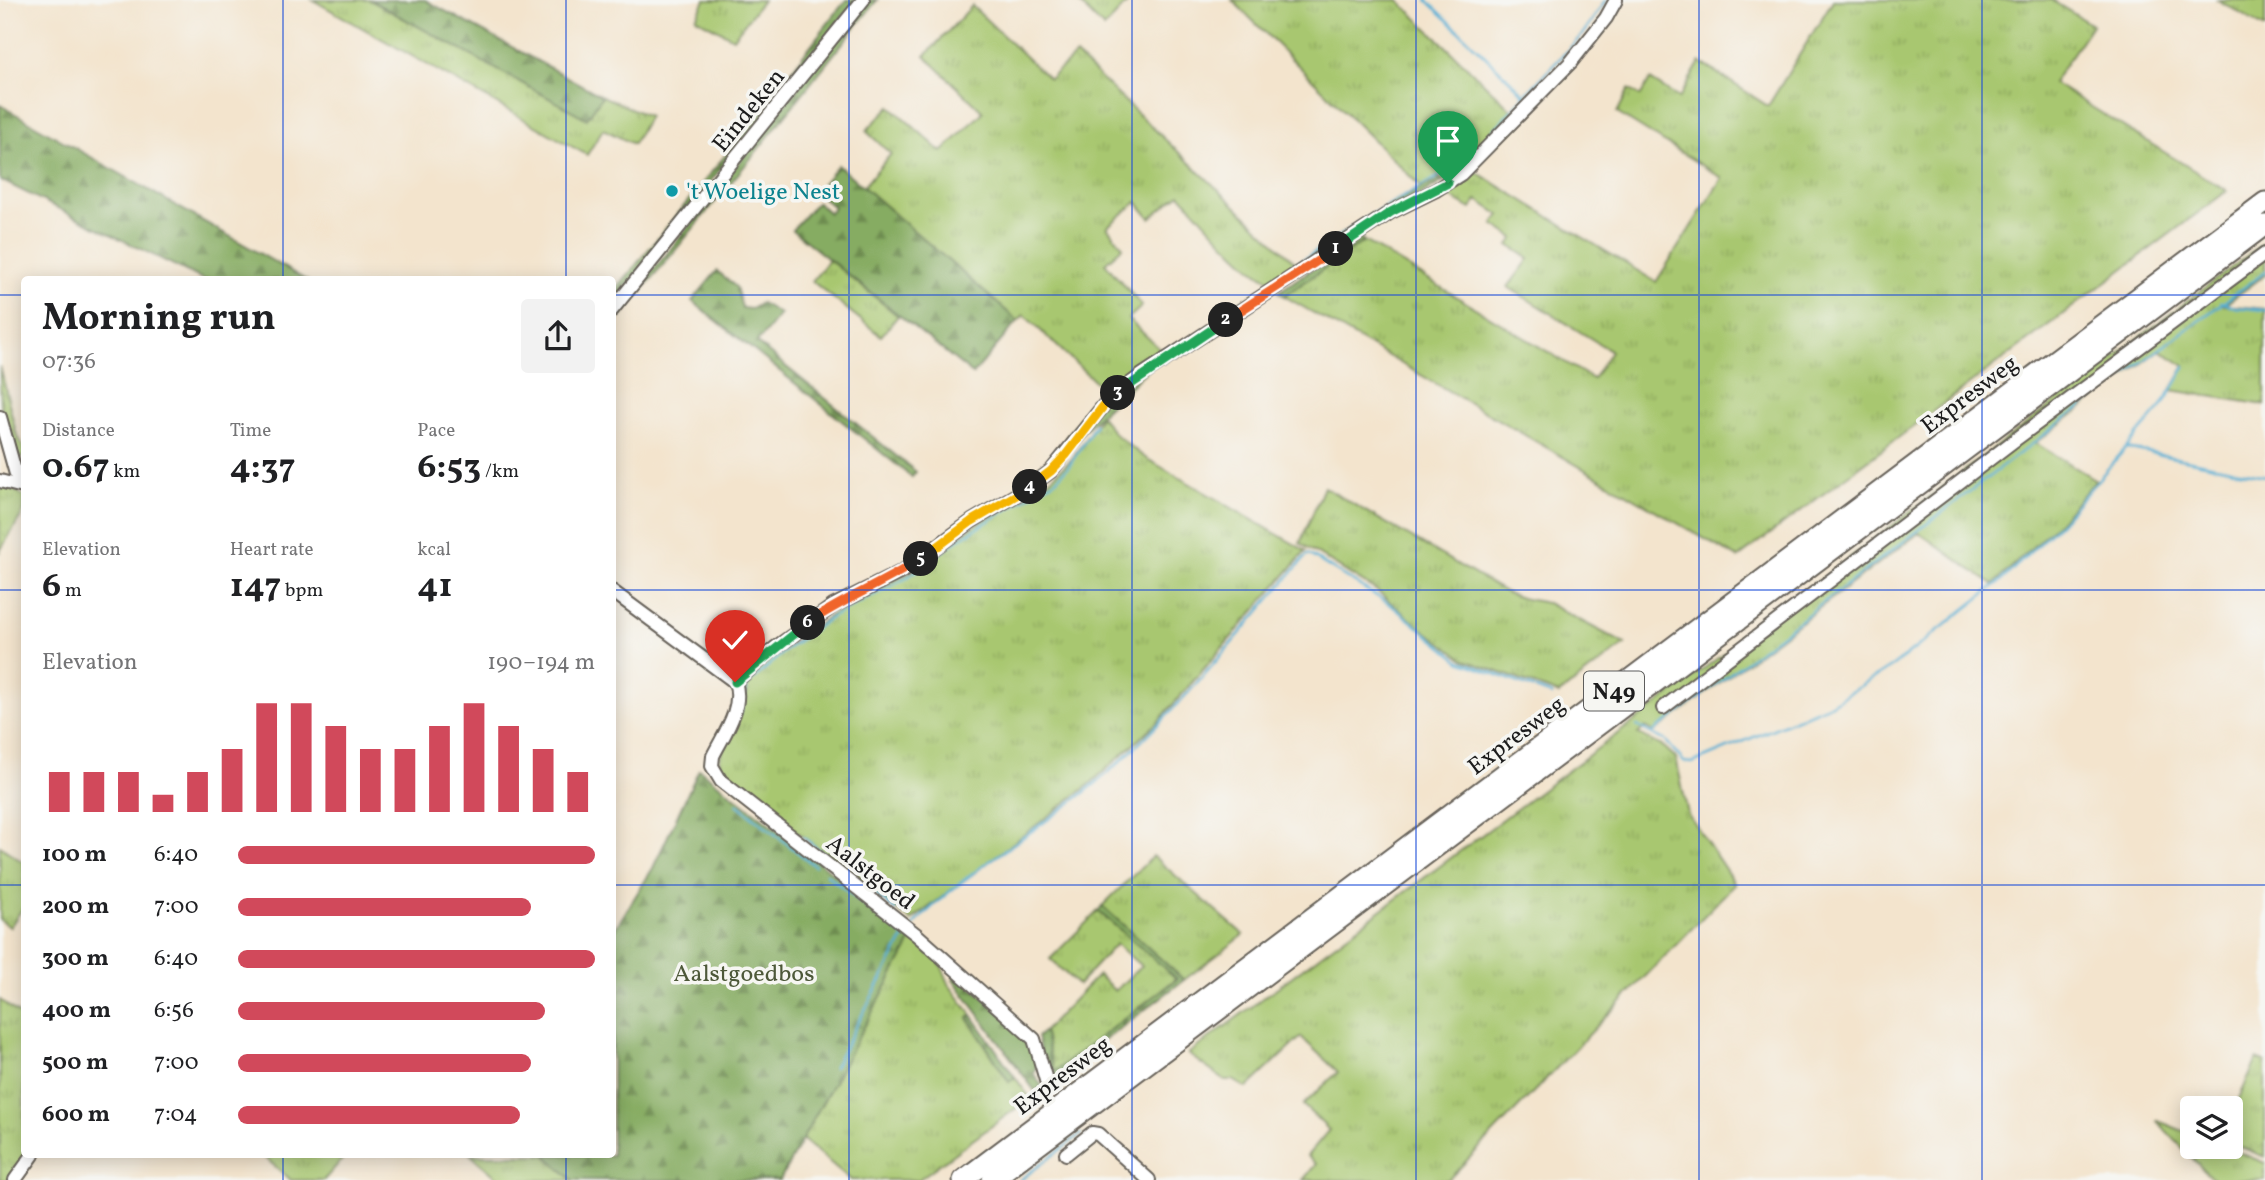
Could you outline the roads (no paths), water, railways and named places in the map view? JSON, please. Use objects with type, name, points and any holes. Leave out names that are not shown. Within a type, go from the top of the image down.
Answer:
[{"type":"highway","name":"Expresweg","points":[[963,1180],[2265,202]]},
{"type":"highway","name":"Expresweg","points":[[992,1180],[2265,225]]},
{"type":"street","name":"Eindeken","points":[[616,305],[863,0]]},
{"type":"street","points":[[616,594],[735,682],[785,640],[832,606],[903,571],[972,521],[1051,471],[1108,400],[1142,375],[1391,212],[1436,190],[1461,174],[1571,62],[1606,18],[1616,0]]},
{"type":"street","points":[[1663,708],[2265,254]]},
{"type":"street","points":[[0,417],[21,484]]},
{"type":"street","points":[[0,481],[21,487]]},
{"type":"street","name":"Aalstgoed","points":[[735,682],[738,691],[737,705],[713,756],[712,765],[716,775],[913,932],[1034,1039],[1048,1087]]},
{"type":"street","points":[[1066,1154],[1092,1133],[1098,1134],[1149,1180]]},
{"type":"street","points":[[15,1180],[31,1158]]},
{"type":"waterway","points":[[1427,0],[1525,95],[1582,35],[1606,0]]},
{"type":"waterway","points":[[1275,278],[1371,215],[1457,166],[1477,149],[1525,95]]},
{"type":"waterway","points":[[1652,733],[2078,409],[2265,272]]},
{"type":"waterway","points":[[2221,302],[2235,307],[2265,310]]},
{"type":"waterway","points":[[1637,726],[1666,741],[1684,762],[1692,763],[1828,706],[1893,666],[2002,580],[2061,522],[2161,408],[2185,367]]},
{"type":"waterway","points":[[740,714],[747,685],[788,648],[832,617],[905,579],[956,541],[1056,480],[1069,466],[1095,425]]},
{"type":"waterway","points":[[2126,448],[2265,476]]},
{"type":"waterway","points":[[912,927],[954,888],[1074,800],[1126,756],[1181,701],[1308,554],[1391,605],[1460,661],[1552,695]]},
{"type":"waterway","points":[[737,804],[815,866]]},
{"type":"waterway","points":[[803,837],[824,854]]},
{"type":"waterway","points":[[832,860],[895,910]]},
{"type":"waterway","points":[[826,874],[904,936]]},
{"type":"waterway","points":[[834,1067],[907,932]]},
{"type":"waterway","points":[[1020,1180],[1081,1134]]},
{"type":"place","name":"'t Woelige Nest","points":[[672,191]]},
{"type":"park label","name":"Aalstgoedbos","points":[[744,973]]}]
